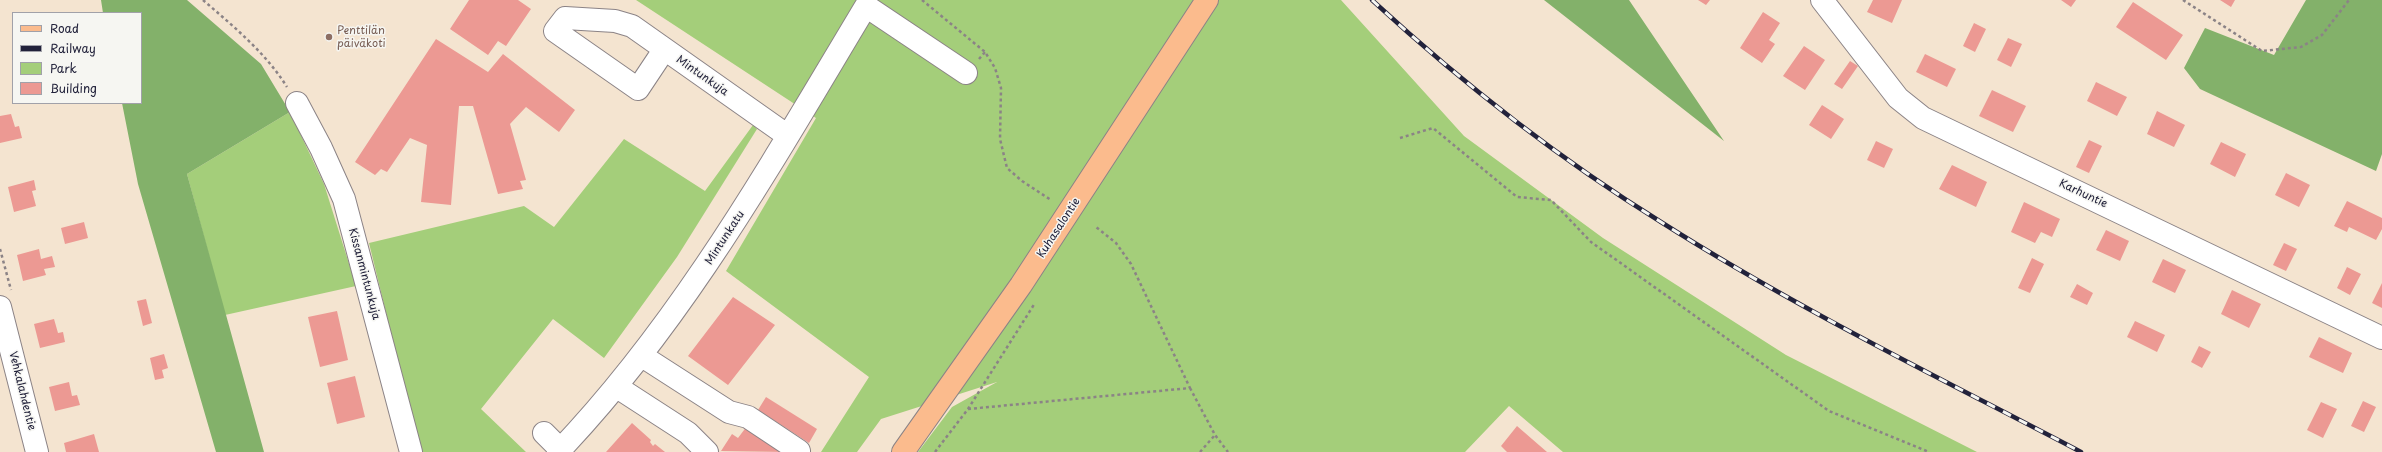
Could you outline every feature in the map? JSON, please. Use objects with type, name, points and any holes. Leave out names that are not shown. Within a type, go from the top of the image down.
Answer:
[{"type":"main road","name":"Kuhasalontie","points":[[904,452],[1021,286],[1207,0]]},
{"type":"street","name":"Karhuntie","points":[[1822,0],[1898,98],[1923,118],[2382,338]]},
{"type":"street","name":"Mintunkatu","points":[[559,451],[617,387],[642,356],[728,234],[866,6],[966,73]]},
{"type":"street","name":"Mintunkuja","points":[[664,50],[638,89],[556,31],[565,18],[615,21],[632,26],[788,136]]},
{"type":"street","name":"Kissanmintunkuja","points":[[297,103],[321,148],[344,199],[410,452]]},
{"type":"street","name":"Vehkalahdentie","points":[[0,307],[37,452]]},
{"type":"street","points":[[642,356],[729,412],[748,417],[799,450]]},
{"type":"street","points":[[617,387],[688,433],[707,452]]},
{"type":"street","points":[[544,433],[559,451]]},
{"type":"path","points":[[203,0],[269,61],[297,103]]},
{"type":"path","points":[[922,0],[985,52],[995,68],[1000,88],[1000,139],[1007,168],[1022,181],[1052,200]]},
{"type":"path","points":[[2183,0],[2262,51],[2301,47],[2322,35],[2349,0]]},
{"type":"path","points":[[1400,138],[1433,128],[1517,197],[1551,200],[1591,242],[1829,411],[1929,452]]},
{"type":"path","points":[[1096,227],[1116,243],[1130,264],[1190,388],[1215,435],[1228,452]]},
{"type":"path","points":[[935,452],[968,409],[1190,388]]},
{"type":"path","points":[[1200,452],[1215,435]]},
{"type":"green space","points":[[101,0],[187,0],[261,64],[290,112],[187,174],[264,452],[216,452],[138,184],[122,104],[142,104],[142,12],[103,12]]},
{"type":"green space","points":[[636,0],[1341,0],[1464,136],[1603,238],[1786,355],[1977,452],[1563,452],[1509,406],[1465,452],[918,452],[952,407],[997,382],[881,419],[857,452],[821,452],[869,377],[726,271],[816,118]]},
{"type":"green space","points":[[1544,0],[1629,0],[1724,141]]},
{"type":"green space","points":[[2306,0],[2382,0],[2382,154],[2376,171],[2200,89],[2184,68],[2205,28],[2274,55]]},
{"type":"green space","points":[[290,112],[324,184],[356,286],[225,315],[187,174]]},
{"type":"green space","points":[[753,125],[757,129],[677,257],[604,358],[553,319],[481,409],[526,452],[420,452],[369,243],[524,206],[554,227],[624,139],[705,191]]},
{"type":"building","points":[[469,0],[518,0],[531,9],[506,46],[498,41],[488,55],[450,29]]},
{"type":"building","points":[[1698,0],[1710,0],[1706,5]]},
{"type":"building","points":[[1873,0],[1902,0],[1892,23],[1867,12]]},
{"type":"building","points":[[2061,0],[2076,0],[2071,7]]},
{"type":"building","points":[[2220,0],[2235,0],[2231,7]]},
{"type":"building","points":[[2133,2],[2183,35],[2166,60],[2116,27]]},
{"type":"building","points":[[1763,12],[1780,23],[1769,40],[1775,44],[1762,63],[1740,48]]},
{"type":"building","points":[[1974,23],[1986,29],[1975,52],[1963,46]]},
{"type":"building","points":[[2008,38],[2022,44],[2011,67],[1997,60]]},
{"type":"building","points":[[436,39],[488,72],[503,54],[575,110],[559,132],[526,107],[510,124],[526,180],[520,181],[523,189],[498,194],[473,106],[459,106],[451,205],[421,202],[427,145],[410,138],[387,172],[381,169],[375,175],[355,162]]},
{"type":"building","points":[[1804,46],[1825,60],[1805,90],[1783,76]]},
{"type":"building","points":[[1925,54],[1956,69],[1947,87],[1916,72]]},
{"type":"building","points":[[1850,61],[1858,66],[1842,89],[1834,84]]},
{"type":"building","points":[[2096,82],[2127,97],[2117,116],[2087,101]]},
{"type":"building","points":[[1992,90],[2026,106],[2013,132],[1979,116]]},
{"type":"building","points":[[1822,105],[1844,119],[1831,139],[1809,125]]},
{"type":"building","points":[[2157,111],[2185,125],[2174,147],[2147,134]]},
{"type":"building","points":[[11,114],[15,127],[19,126],[22,138],[0,143],[0,116]]},
{"type":"building","points":[[2089,140],[2102,146],[2089,173],[2076,167]]},
{"type":"building","points":[[1876,141],[1893,149],[1884,168],[1867,160]]},
{"type":"building","points":[[2221,142],[2246,154],[2235,177],[2210,164]]},
{"type":"building","points":[[1952,165],[1987,182],[1976,207],[1939,189]]},
{"type":"building","points":[[2286,173],[2310,185],[2299,207],[2275,195]]},
{"type":"building","points":[[34,180],[36,190],[32,191],[36,206],[14,212],[8,187]]},
{"type":"building","points":[[2347,201],[2382,218],[2382,229],[2376,240],[2349,227],[2347,232],[2334,226]]},
{"type":"building","points":[[2024,202],[2060,219],[2052,237],[2041,232],[2035,243],[2011,232]]},
{"type":"building","points":[[84,222],[88,238],[65,244],[61,228]]},
{"type":"building","points":[[2106,230],[2129,241],[2120,261],[2096,250]]},
{"type":"building","points":[[2284,243],[2297,249],[2286,271],[2273,265]]},
{"type":"building","points":[[39,249],[41,259],[52,256],[55,267],[44,269],[46,275],[23,281],[17,255]]},
{"type":"building","points":[[2032,258],[2044,264],[2030,293],[2018,288]]},
{"type":"building","points":[[2163,259],[2186,270],[2175,293],[2152,282]]},
{"type":"building","points":[[2347,267],[2361,274],[2350,295],[2337,288]]},
{"type":"building","points":[[2382,283],[2382,308],[2372,303]]},
{"type":"building","points":[[2077,284],[2093,293],[2087,305],[2070,297]]},
{"type":"building","points":[[2232,290],[2261,304],[2249,328],[2221,314]]},
{"type":"building","points":[[733,297],[775,325],[728,385],[688,356]]},
{"type":"building","points":[[146,299],[152,323],[143,326],[137,301]]},
{"type":"building","points":[[337,311],[348,360],[320,367],[308,317]]},
{"type":"building","points":[[54,319],[58,333],[63,332],[65,342],[40,348],[34,324]]},
{"type":"building","points":[[2135,321],[2165,335],[2157,352],[2127,337]]},
{"type":"building","points":[[2319,337],[2352,353],[2343,373],[2309,357]]},
{"type":"building","points":[[2199,346],[2211,352],[2202,368],[2191,362]]},
{"type":"building","points":[[164,354],[168,368],[162,370],[164,378],[155,380],[150,358]]},
{"type":"building","points":[[355,376],[365,417],[337,424],[327,383]]},
{"type":"building","points":[[69,382],[72,396],[77,395],[80,405],[55,411],[49,387]]},
{"type":"building","points":[[766,397],[817,429],[809,443],[758,410]]},
{"type":"building","points":[[2363,401],[2376,407],[2364,432],[2351,426]]},
{"type":"building","points":[[2321,402],[2337,409],[2323,438],[2307,430]]},
{"type":"building","points":[[632,423],[651,440],[650,442],[653,446],[655,444],[665,452],[606,452]]},
{"type":"building","points":[[747,426],[787,452],[721,451],[732,434],[738,438]]},
{"type":"building","points":[[1517,426],[1547,452],[1507,452],[1501,446]]},
{"type":"building","points":[[94,434],[99,452],[66,452],[64,443]]},
{"type":"railway","points":[[1372,0],[1440,60],[1511,118],[1585,172],[1661,222],[1712,254],[1816,313],[2081,452]]},
{"type":"place","name":"Penttilän päiväkoti","points":[[329,37]]}]
